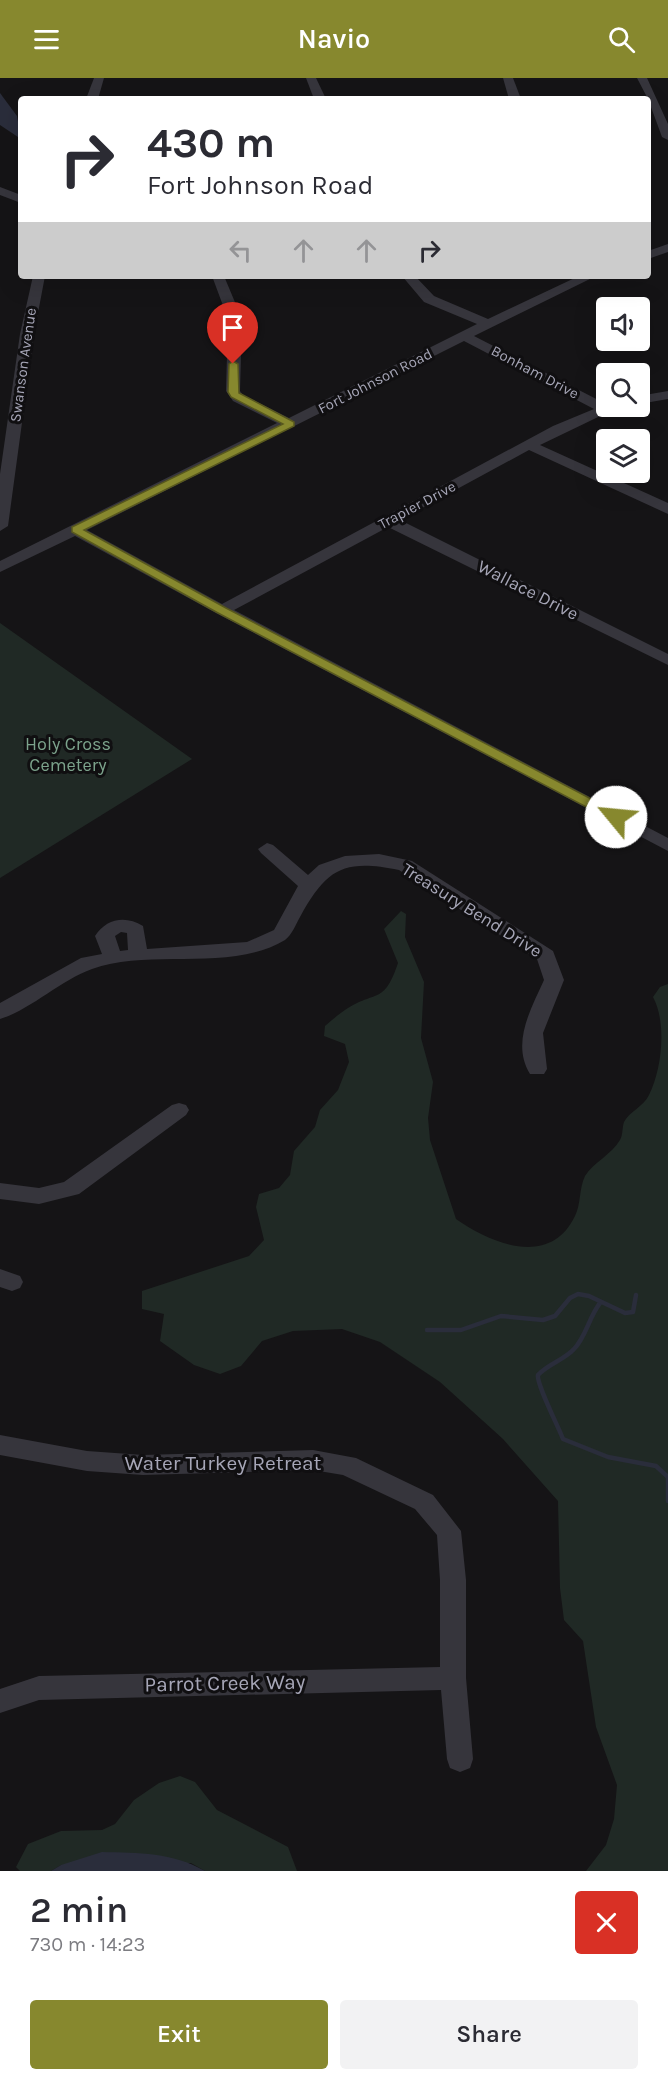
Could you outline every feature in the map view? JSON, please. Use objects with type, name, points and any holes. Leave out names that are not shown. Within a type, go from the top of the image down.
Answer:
[{"type":"street","points":[[93,96],[99,78]]},
{"type":"street","points":[[311,78],[319,96]]},
{"type":"street","points":[[508,78],[514,96]]},
{"type":"street","points":[[642,78],[650,96]]},
{"type":"street","points":[[651,98],[668,137]]},
{"type":"street","points":[[0,191],[18,195]]},
{"type":"street","points":[[651,254],[668,248]]},
{"type":"street","name":"Swanson Avenue","points":[[0,526],[8,455],[16,421],[34,292],[38,279]]},
{"type":"street","points":[[219,279],[235,319],[232,392],[238,398],[290,424]]},
{"type":"street","points":[[411,279],[429,299],[488,324]]},
{"type":"street","name":"Fort Johnson Road","points":[[2,560],[76,530],[488,324],[584,279]]},
{"type":"street","name":"Bonham Drive","points":[[464,336],[596,401]]},
{"type":"street","points":[[650,398],[668,395]]},
{"type":"street","name":"Trapier Drive","points":[[222,610],[529,445],[596,414]]},
{"type":"street","points":[[0,421],[16,421]]},
{"type":"street","points":[[529,445],[668,508]]},
{"type":"street","name":"Wallace Drive","points":[[388,520],[668,660]]},
{"type":"street","points":[[76,530],[222,610],[668,845]]},
{"type":"street","points":[[267,849],[308,885]]},
{"type":"street","name":"Treasury Bend Drive","points":[[0,1012],[32,992],[88,963],[138,956],[250,948],[281,934],[308,885],[326,869],[345,862],[379,860],[405,865],[546,956],[554,980],[531,1034],[531,1048],[537,1069]]},
{"type":"street","points":[[113,959],[105,936],[110,929],[117,926],[129,926],[136,930],[138,956]]},
{"type":"street","points":[[0,1191],[39,1196],[71,1188],[180,1110]]},
{"type":"street","name":"Water Turkey Retreat","points":[[0,1445],[87,1461],[143,1465],[242,1464],[313,1460],[347,1465],[424,1502],[449,1531],[453,1580],[453,1678],[460,1759]]},
{"type":"street","name":"Parrot Creek Way","points":[[0,1701],[39,1688],[453,1678]]},
{"type":"green space","name":"Holy Cross Cemetery","points":[[0,623],[192,759],[0,878]]},
{"type":"green space","points":[[401,911],[406,914],[405,937],[424,982],[421,1038],[433,1082],[428,1118],[430,1140],[456,1219],[503,1243],[536,1246],[551,1242],[564,1232],[575,1216],[585,1176],[617,1145],[624,1122],[647,1099],[657,1072],[661,1046],[660,1020],[653,997],[660,987],[668,984],[668,1871],[586,1871],[606,1845],[614,1819],[617,1785],[596,1727],[583,1641],[564,1620],[560,1588],[558,1501],[503,1439],[440,1382],[380,1342],[342,1329],[293,1331],[262,1341],[241,1366],[220,1374],[194,1365],[160,1341],[164,1314],[142,1309],[142,1291],[249,1256],[264,1240],[256,1207],[259,1194],[279,1188],[290,1175],[294,1151],[315,1127],[320,1110],[338,1090],[349,1062],[345,1044],[324,1036],[325,1026],[348,1008],[384,991],[388,985],[398,963],[384,929]]},
{"type":"green space","points":[[180,1776],[195,1782],[217,1810],[288,1847],[297,1871],[205,1871],[191,1863],[61,1865],[51,1871],[20,1871],[16,1867],[28,1844],[61,1831],[102,1830],[115,1824],[134,1800],[159,1783]]},
{"type":"water","points":[[0,93],[17,116],[18,137],[0,125]]},
{"type":"water","points":[[102,1852],[142,1853],[168,1857],[205,1871],[51,1871],[61,1865]]},
{"type":"waterway","points":[[427,1330],[461,1330],[501,1316],[543,1320],[555,1316],[570,1298],[578,1294],[589,1296],[625,1313],[633,1312],[636,1295]]},
{"type":"waterway","points":[[600,1303],[582,1339],[574,1349],[538,1375],[540,1387],[563,1439],[608,1457],[656,1466],[668,1477],[668,1501]]},
{"type":"route","points":[[233,364],[232,392],[238,398],[290,424],[76,530],[222,610],[616,817]]}]
